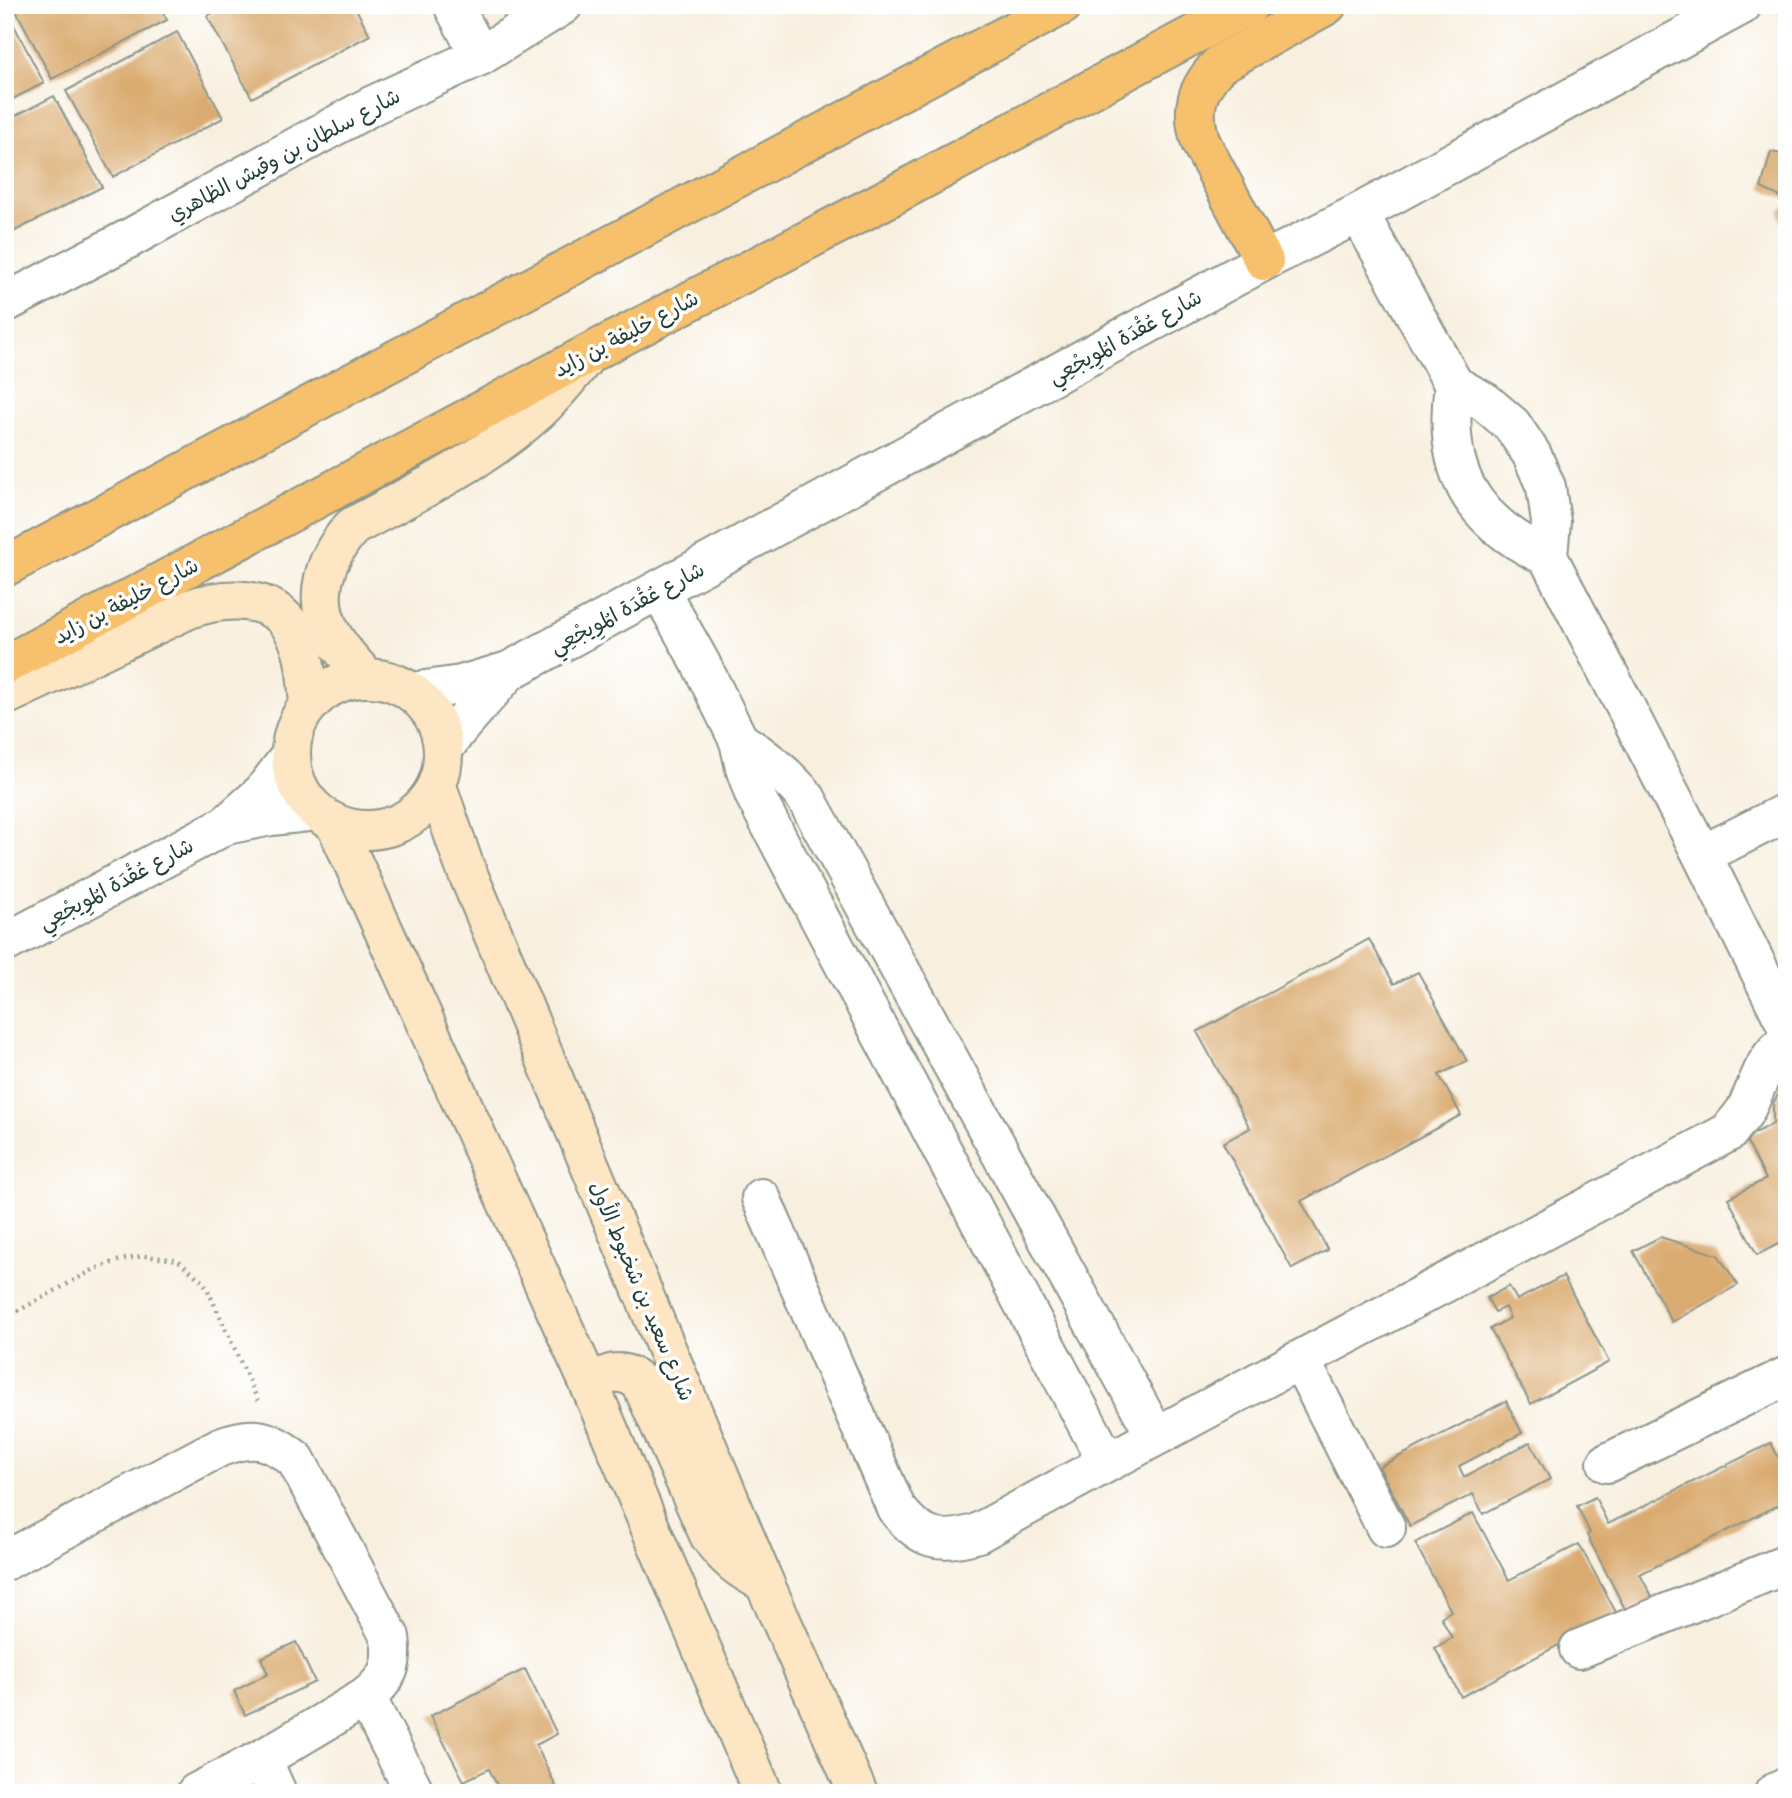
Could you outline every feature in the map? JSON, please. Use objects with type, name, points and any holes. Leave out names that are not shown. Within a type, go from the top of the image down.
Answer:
[{"type":"highway","points":[[5,567],[1063,5]]},
{"type":"highway","name":"شارع خليفة بن زايد","points":[[5,666],[1249,5]]},
{"type":"highway","points":[[1264,261],[1201,143],[1196,126],[1199,91],[1208,76],[1220,64],[1327,5]]},
{"type":"main road","points":[[367,678],[331,634],[324,612],[322,589],[326,566],[336,545],[352,527],[504,440],[536,414],[564,385],[588,354]]},
{"type":"main road","points":[[5,696],[189,609],[209,602],[228,600],[258,603],[280,613],[294,630],[302,653],[309,705]]},
{"type":"main road","points":[[326,817],[364,830],[394,826],[419,810],[437,786],[444,762],[444,748],[438,727],[427,707],[411,692],[397,685],[367,678],[345,682],[326,691],[309,705],[296,728],[292,755],[294,776],[303,795],[326,817],[592,1388],[763,1793]]},
{"type":"main road","name":"شارع سعيد بن شخبوط الأول","points":[[437,786],[463,862],[764,1582],[858,1793]]},
{"type":"main road","points":[[592,1388],[599,1378],[609,1373],[621,1372],[641,1383],[709,1535],[732,1563],[764,1582]]},
{"type":"street","points":[[453,5],[480,56]]},
{"type":"street","name":"شارع سلطان بن وقيش الظاهري","points":[[5,303],[131,238],[373,104],[480,56],[563,5]]},
{"type":"street","name":"شارع عُقْدَة المُوِيجْعِي","points":[[411,692],[461,685],[509,671],[1742,5]]},
{"type":"street","points":[[1359,213],[1454,385],[1485,402],[1512,425],[1532,455],[1546,487],[1551,522],[1548,557],[1787,1026]]},
{"type":"street","points":[[1454,385],[1450,416],[1452,447],[1460,476],[1470,494],[1496,526],[1520,544],[1548,557]]},
{"type":"street","points":[[660,591],[700,662],[739,741],[754,794],[1107,1462]]},
{"type":"street","name":"شارع عُقْدَة المُوِيجْعِي","points":[[444,748],[509,671]]},
{"type":"street","points":[[739,741],[764,756],[806,798],[1155,1435]]},
{"type":"street","name":"شارع عُقْدَة المُوِيجْعِي","points":[[5,943],[226,825],[261,793],[292,755]]},
{"type":"street","points":[[1702,855],[1787,812]]},
{"type":"street","name":"شارع عُقْدَة المُوِيجْعِي","points":[[226,825],[271,816],[326,817]]},
{"type":"street","points":[[761,1198],[896,1508],[911,1527],[933,1539],[954,1540],[978,1533],[1155,1435],[1301,1361],[1729,1132],[1745,1111],[1765,1065],[1778,1047],[1787,1042]]},
{"type":"street","points":[[1301,1361],[1386,1528]]},
{"type":"street","points":[[1607,1463],[1787,1376]]},
{"type":"street","points":[[5,1561],[220,1447],[240,1439],[260,1439],[280,1447],[296,1460],[390,1637],[393,1654],[389,1671],[379,1686],[366,1698],[269,1776],[196,1793]]},
{"type":"street","points":[[1579,1649],[1787,1564]]},
{"type":"street","points":[[366,1698],[415,1793]]},
{"type":"street","points":[[1774,1793],[1787,1787]]},
{"type":"path","points":[[5,1318],[95,1269],[120,1260],[144,1256],[178,1260],[205,1284],[280,1447]]},
{"type":"building","points":[[13,5],[159,5],[167,20],[52,79]]},
{"type":"building","points":[[227,5],[354,5],[370,35],[252,98],[207,16]]},
{"type":"building","points":[[5,8],[44,83],[5,103]]},
{"type":"building","points":[[177,32],[223,118],[113,177],[66,91]]},
{"type":"building","points":[[54,96],[102,187],[5,236],[5,121]]},
{"type":"building","points":[[1771,152],[1787,155],[1787,200],[1761,188]]},
{"type":"building","points":[[1787,204],[1787,230],[1782,228],[1779,212]]},
{"type":"building","points":[[1369,939],[1394,984],[1418,972],[1467,1061],[1439,1075],[1461,1115],[1301,1201],[1328,1250],[1292,1269],[1223,1143],[1250,1128],[1197,1032]]},
{"type":"building","points":[[1783,1087],[1787,1087],[1787,1240],[1757,1255],[1728,1198],[1766,1179],[1745,1138],[1773,1124],[1773,1103]]},
{"type":"building","points":[[1660,1237],[1718,1255],[1738,1285],[1672,1322],[1633,1251]]},
{"type":"building","points":[[1563,1276],[1609,1362],[1531,1404],[1490,1329],[1510,1318],[1505,1307],[1495,1312],[1487,1298],[1509,1286],[1517,1300]]},
{"type":"building","points":[[1506,1401],[1522,1433],[1459,1466],[1464,1477],[1530,1442],[1550,1479],[1483,1514],[1473,1494],[1410,1526],[1379,1467]]},
{"type":"building","points":[[1771,1443],[1787,1474],[1787,1501],[1640,1574],[1653,1599],[1627,1613],[1587,1535],[1590,1533],[1577,1506],[1595,1497],[1608,1524]]},
{"type":"building","points":[[1473,1513],[1509,1580],[1579,1544],[1617,1614],[1461,1697],[1435,1648],[1452,1638],[1441,1617],[1451,1611],[1415,1543]]},
{"type":"building","points":[[296,1642],[315,1682],[245,1715],[234,1691],[268,1674],[261,1658]]},
{"type":"building","points":[[525,1669],[557,1734],[536,1745],[559,1793],[501,1793],[489,1769],[464,1781],[430,1716]]}]
